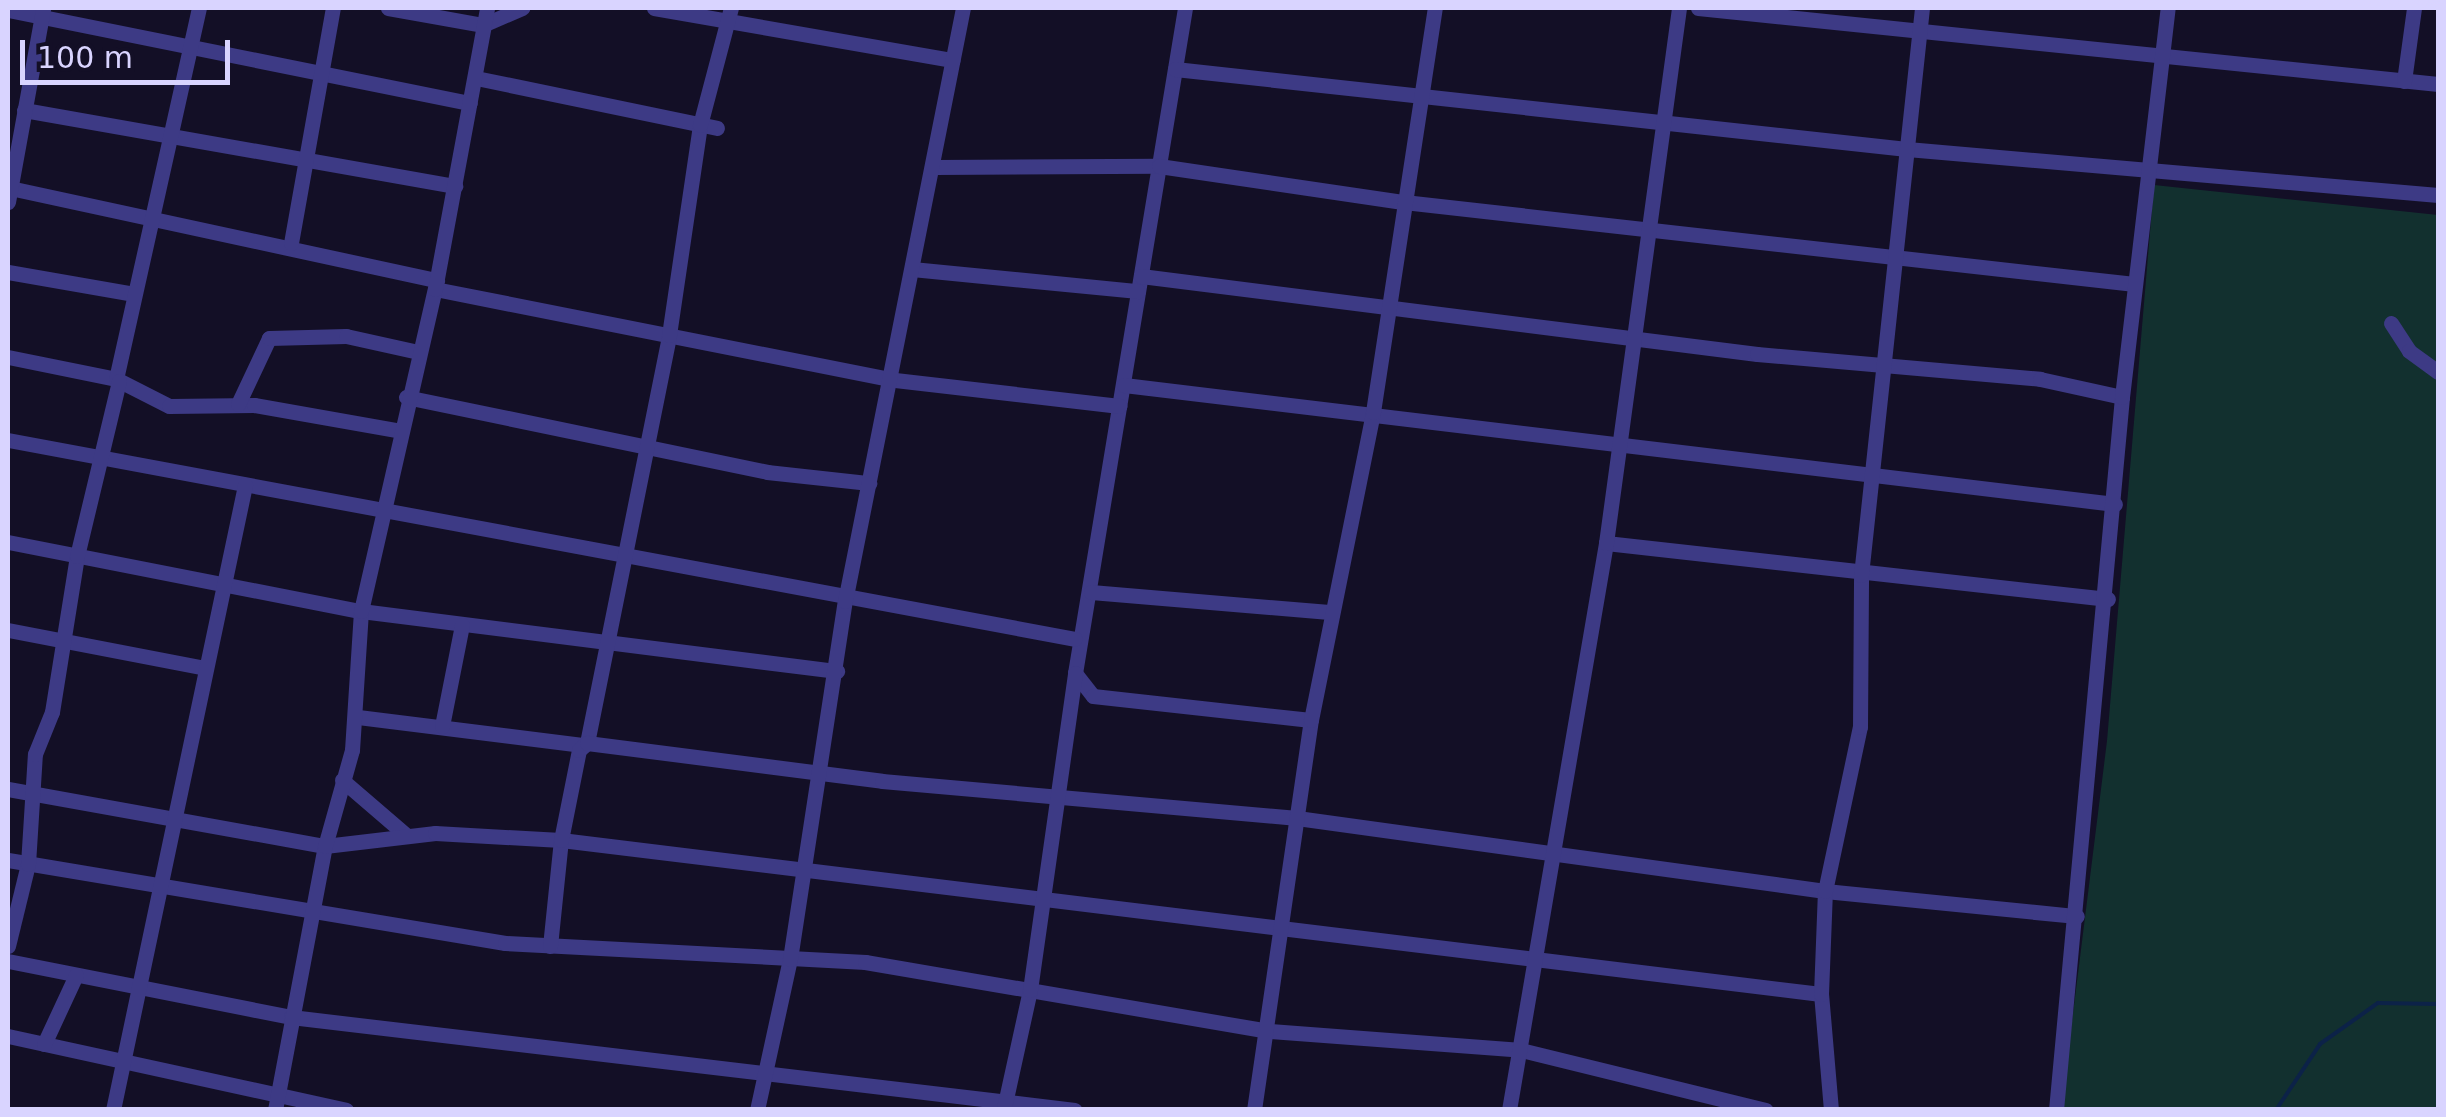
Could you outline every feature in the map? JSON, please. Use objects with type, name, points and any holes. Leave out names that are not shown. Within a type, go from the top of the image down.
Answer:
[{"type":"street","points":[[8,946],[28,864],[32,794],[64,643],[77,556],[149,217],[199,8]]},
{"type":"street","points":[[291,243],[333,8]]},
{"type":"street","points":[[388,8],[483,25],[522,8]]},
{"type":"street","points":[[276,1102],[291,1016],[317,915],[325,846],[358,717],[361,612],[406,397],[436,285],[487,8]]},
{"type":"street","points":[[654,8],[729,15],[953,60]]},
{"type":"street","points":[[758,1110],[790,959],[800,870],[837,671],[845,601],[895,380],[912,269],[935,167],[963,8]]},
{"type":"street","points":[[1005,1106],[1030,990],[1074,673],[1075,639],[1091,592],[1186,8]]},
{"type":"street","points":[[1254,1110],[1270,1031],[1281,926],[1329,612],[1373,412],[1434,8]]},
{"type":"street","points":[[1509,1110],[1606,543],[1679,8]]},
{"type":"street","points":[[1698,8],[2438,84]]},
{"type":"street","points":[[1831,1110],[1821,994],[1825,891],[1860,727],[1861,575],[1876,476],[1922,8]]},
{"type":"street","points":[[2056,1110],[2108,598],[2122,397],[2168,8]]},
{"type":"street","points":[[2404,81],[2414,8]]},
{"type":"street","points":[[8,10],[43,11],[191,50],[470,103]]},
{"type":"street","points":[[43,11],[9,195],[291,243],[436,285],[895,380],[1120,406]]},
{"type":"street","points":[[550,946],[561,840],[610,642],[622,558],[669,336],[700,124],[729,15]]},
{"type":"street","points":[[1175,70],[1907,149],[2438,195]]},
{"type":"street","points":[[476,78],[717,128]]},
{"type":"street","points":[[24,110],[172,132],[455,186]]},
{"type":"street","points":[[935,167],[1159,166],[1404,202],[1649,227],[1896,261],[2134,284]]},
{"type":"street","points":[[912,269],[1140,283],[1386,308],[1886,367],[2040,379],[2122,397]]},
{"type":"street","points":[[8,272],[134,294]]},
{"type":"street","points":[[2391,323],[2408,351],[2438,372]]},
{"type":"street","points":[[238,404],[268,338],[346,336],[418,352]]},
{"type":"street","points":[[8,357],[117,380],[169,406],[238,404],[401,431]]},
{"type":"street","points":[[1124,386],[1373,412],[1619,446],[2115,504]]},
{"type":"street","points":[[406,397],[648,442],[767,472],[870,483]]},
{"type":"street","points":[[8,440],[845,601],[1075,639]]},
{"type":"street","points":[[113,1110],[163,886],[169,821],[218,586],[245,485]]},
{"type":"street","points":[[8,542],[361,612],[837,671]]},
{"type":"street","points":[[1606,543],[1861,575],[2108,598]]},
{"type":"street","points":[[1091,592],[1329,612]]},
{"type":"street","points":[[442,726],[462,626]]},
{"type":"street","points":[[8,630],[201,667]]},
{"type":"street","points":[[1074,673],[1094,696],[1312,720]]},
{"type":"street","points":[[358,717],[819,770],[1297,818],[1825,891],[2076,916]]},
{"type":"street","points":[[342,780],[406,836]]},
{"type":"street","points":[[8,789],[169,821],[325,846],[406,836],[561,840],[1534,955],[1821,994]]},
{"type":"street","points":[[8,860],[317,915],[550,946],[865,962],[1270,1031],[1522,1050],[1766,1110]]},
{"type":"street","points":[[8,961],[291,1016],[765,1072],[1005,1106],[1075,1110]]},
{"type":"street","points":[[44,1044],[76,975]]},
{"type":"street","points":[[8,1036],[124,1060],[276,1102],[346,1110]]},
{"type":"green space","points":[[2154,185],[2438,215],[2438,1109],[2061,1110],[2107,741]]},
{"type":"waterway","points":[[2276,1110],[2320,1044],[2378,1003],[2438,1004]]}]
